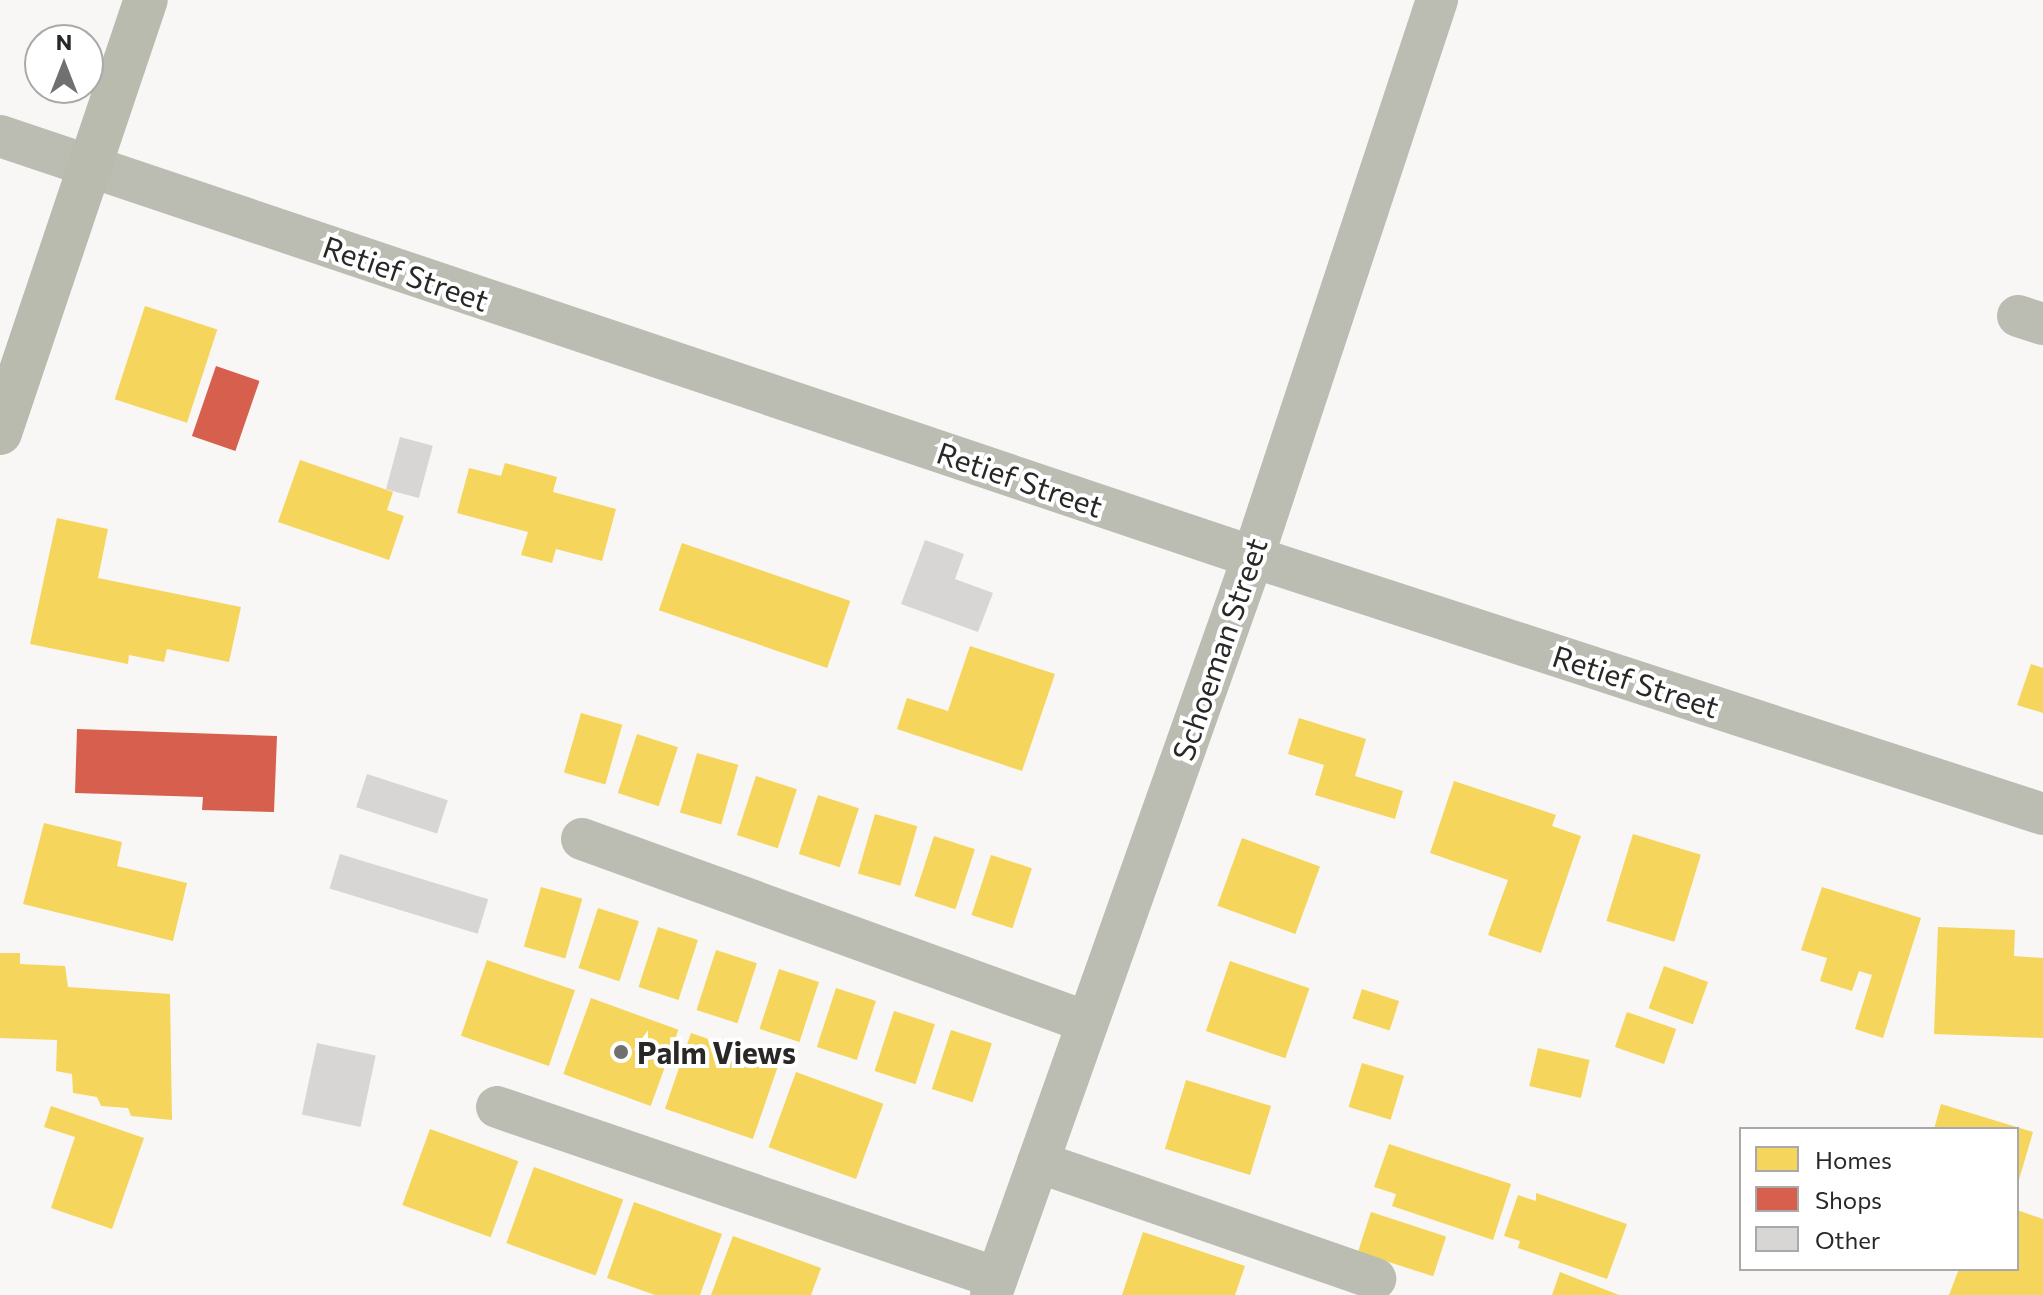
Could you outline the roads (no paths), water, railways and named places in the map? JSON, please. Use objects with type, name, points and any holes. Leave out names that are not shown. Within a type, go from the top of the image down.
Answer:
[{"type":"street","points":[[0,433],[146,0]]},
{"type":"street","name":"Schoeman Street","points":[[994,1287],[1253,557],[1437,0]]},
{"type":"street","name":"Retief Street","points":[[0,136],[1253,557],[2043,814]]},
{"type":"street","points":[[582,839],[1087,1022]]},
{"type":"street","points":[[497,1107],[994,1287]]},
{"type":"street","points":[[1038,1162],[1375,1279]]},
{"type":"place","name":"Palm Views","points":[[621,1052]]}]
